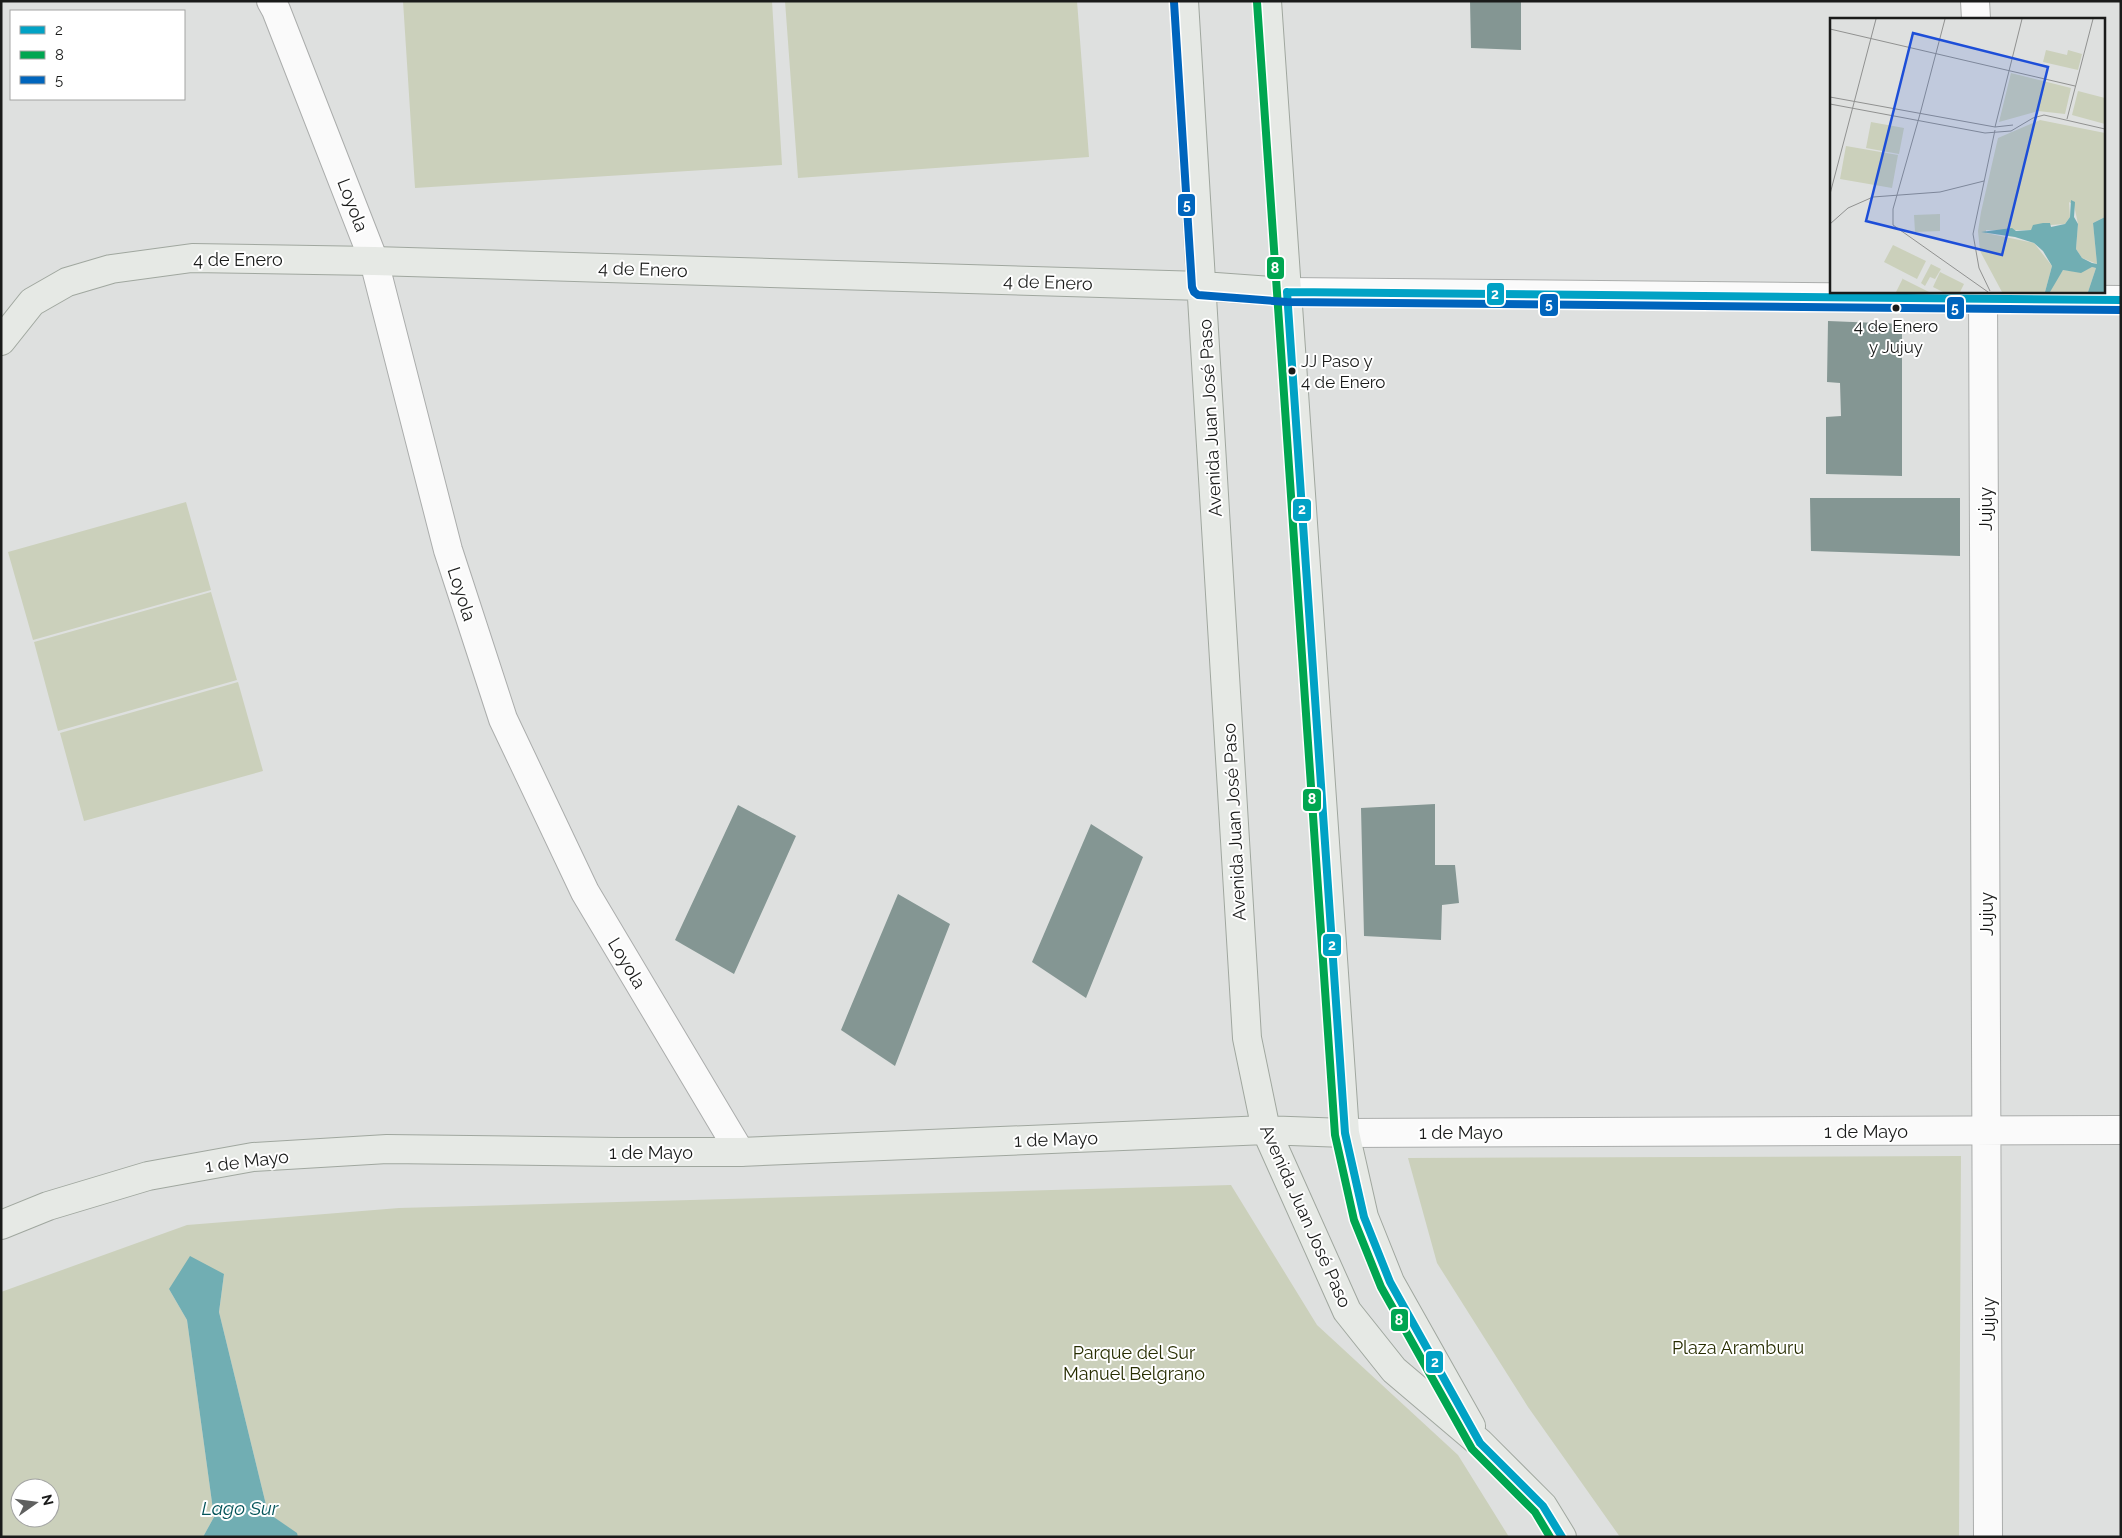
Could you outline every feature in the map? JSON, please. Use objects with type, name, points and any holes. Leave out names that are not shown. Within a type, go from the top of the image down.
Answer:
[{"type":"main road","name":"Avenida Juan José Paso","points":[[1184,1],[1247,1038],[1266,1130],[1347,1311],[1394,1370],[1480,1443]]},
{"type":"main road","points":[[1267,1],[1344,1133],[1364,1217],[1390,1282],[1480,1443],[1543,1506],[1562,1537]]},
{"type":"main road","name":"4 de Enero","points":[[1,341],[32,302],[67,282],[111,270],[192,258],[374,261],[1202,286],[1287,292]]},
{"type":"main road","name":"1 de Mayo","points":[[1,1225],[48,1206],[148,1176],[253,1157],[387,1149],[740,1152],[1266,1130],[1344,1133]]},
{"type":"street","name":"Loyola","points":[[271,1],[319,116],[374,261],[448,550],[503,719],[585,892],[740,1152]]},
{"type":"street","points":[[1975,1],[1976,18]]},
{"type":"street","name":"4 de Enero","points":[[1287,292],[1984,295],[2121,300]]},
{"type":"street","name":"Jujuy","points":[[1984,295],[1988,1537]]},
{"type":"street","name":"1 de Mayo","points":[[1344,1133],[2121,1130]]},
{"type":"green space","points":[[403,1],[772,1],[782,165],[415,188]]},
{"type":"green space","points":[[785,1],[1077,1],[1089,157],[798,178]]},
{"type":"green space","points":[[186,502],[211,590],[33,640],[8,552]]},
{"type":"green space","points":[[211,592],[237,680],[58,731],[34,642]]},
{"type":"green space","points":[[238,682],[263,771],[84,821],[60,733]]},
{"type":"green space","name":"Plaza Aramburu","points":[[1961,1156],[1959,1537],[1620,1537],[1528,1407],[1437,1263],[1408,1158]]},
{"type":"green space","name":"Parque del Sur Manuel Belgrano","points":[[1231,1185],[1317,1325],[1458,1455],[1509,1537],[298,1537],[296,1533],[268,1513],[219,1312],[224,1274],[169,1289],[187,1320],[214,1517],[203,1537],[1,1537],[1,1292],[187,1225],[399,1208]]},
{"type":"water","name":"Lago Sur","points":[[190,1256],[224,1274],[219,1312],[268,1513],[297,1533],[298,1537],[203,1537],[214,1517],[187,1320],[169,1289]]},
{"type":"building","points":[[1470,1],[1521,1],[1521,50],[1471,48]]},
{"type":"building","points":[[1828,321],[1902,324],[1902,476],[1826,474],[1826,417],[1841,416],[1840,383],[1827,382]]},
{"type":"building","points":[[1810,498],[1960,498],[1960,556],[1811,551]]},
{"type":"building","points":[[1435,804],[1435,865],[1455,865],[1459,903],[1442,905],[1441,940],[1364,936],[1361,808]]},
{"type":"building","points":[[738,805],[796,836],[734,974],[675,940]]},
{"type":"building","points":[[1091,824],[1143,857],[1086,998],[1032,962]]},
{"type":"building","points":[[898,894],[950,924],[895,1066],[841,1030]]},
{"type":"transit line","name":"5","points":[[1174,2],[1192,287],[1198,295],[1287,302],[2121,310]]},
{"type":"transit line","name":"8","points":[[1257,2],[1335,1135],[1354,1220],[1381,1287],[1472,1449],[1535,1512],[1550,1537]]},
{"type":"transit line","name":"2","points":[[1287,292],[1345,1133],[1364,1217],[1390,1282],[1480,1443],[1543,1506],[1562,1537]]},
{"type":"transit line","name":"2","points":[[1287,292],[2121,300]]},
{"type":"place","name":"4 de Enero y Jujuy","points":[[1896,308]]},
{"type":"place","name":"JJ Paso y 4 de Enero","points":[[1292,371]]}]
